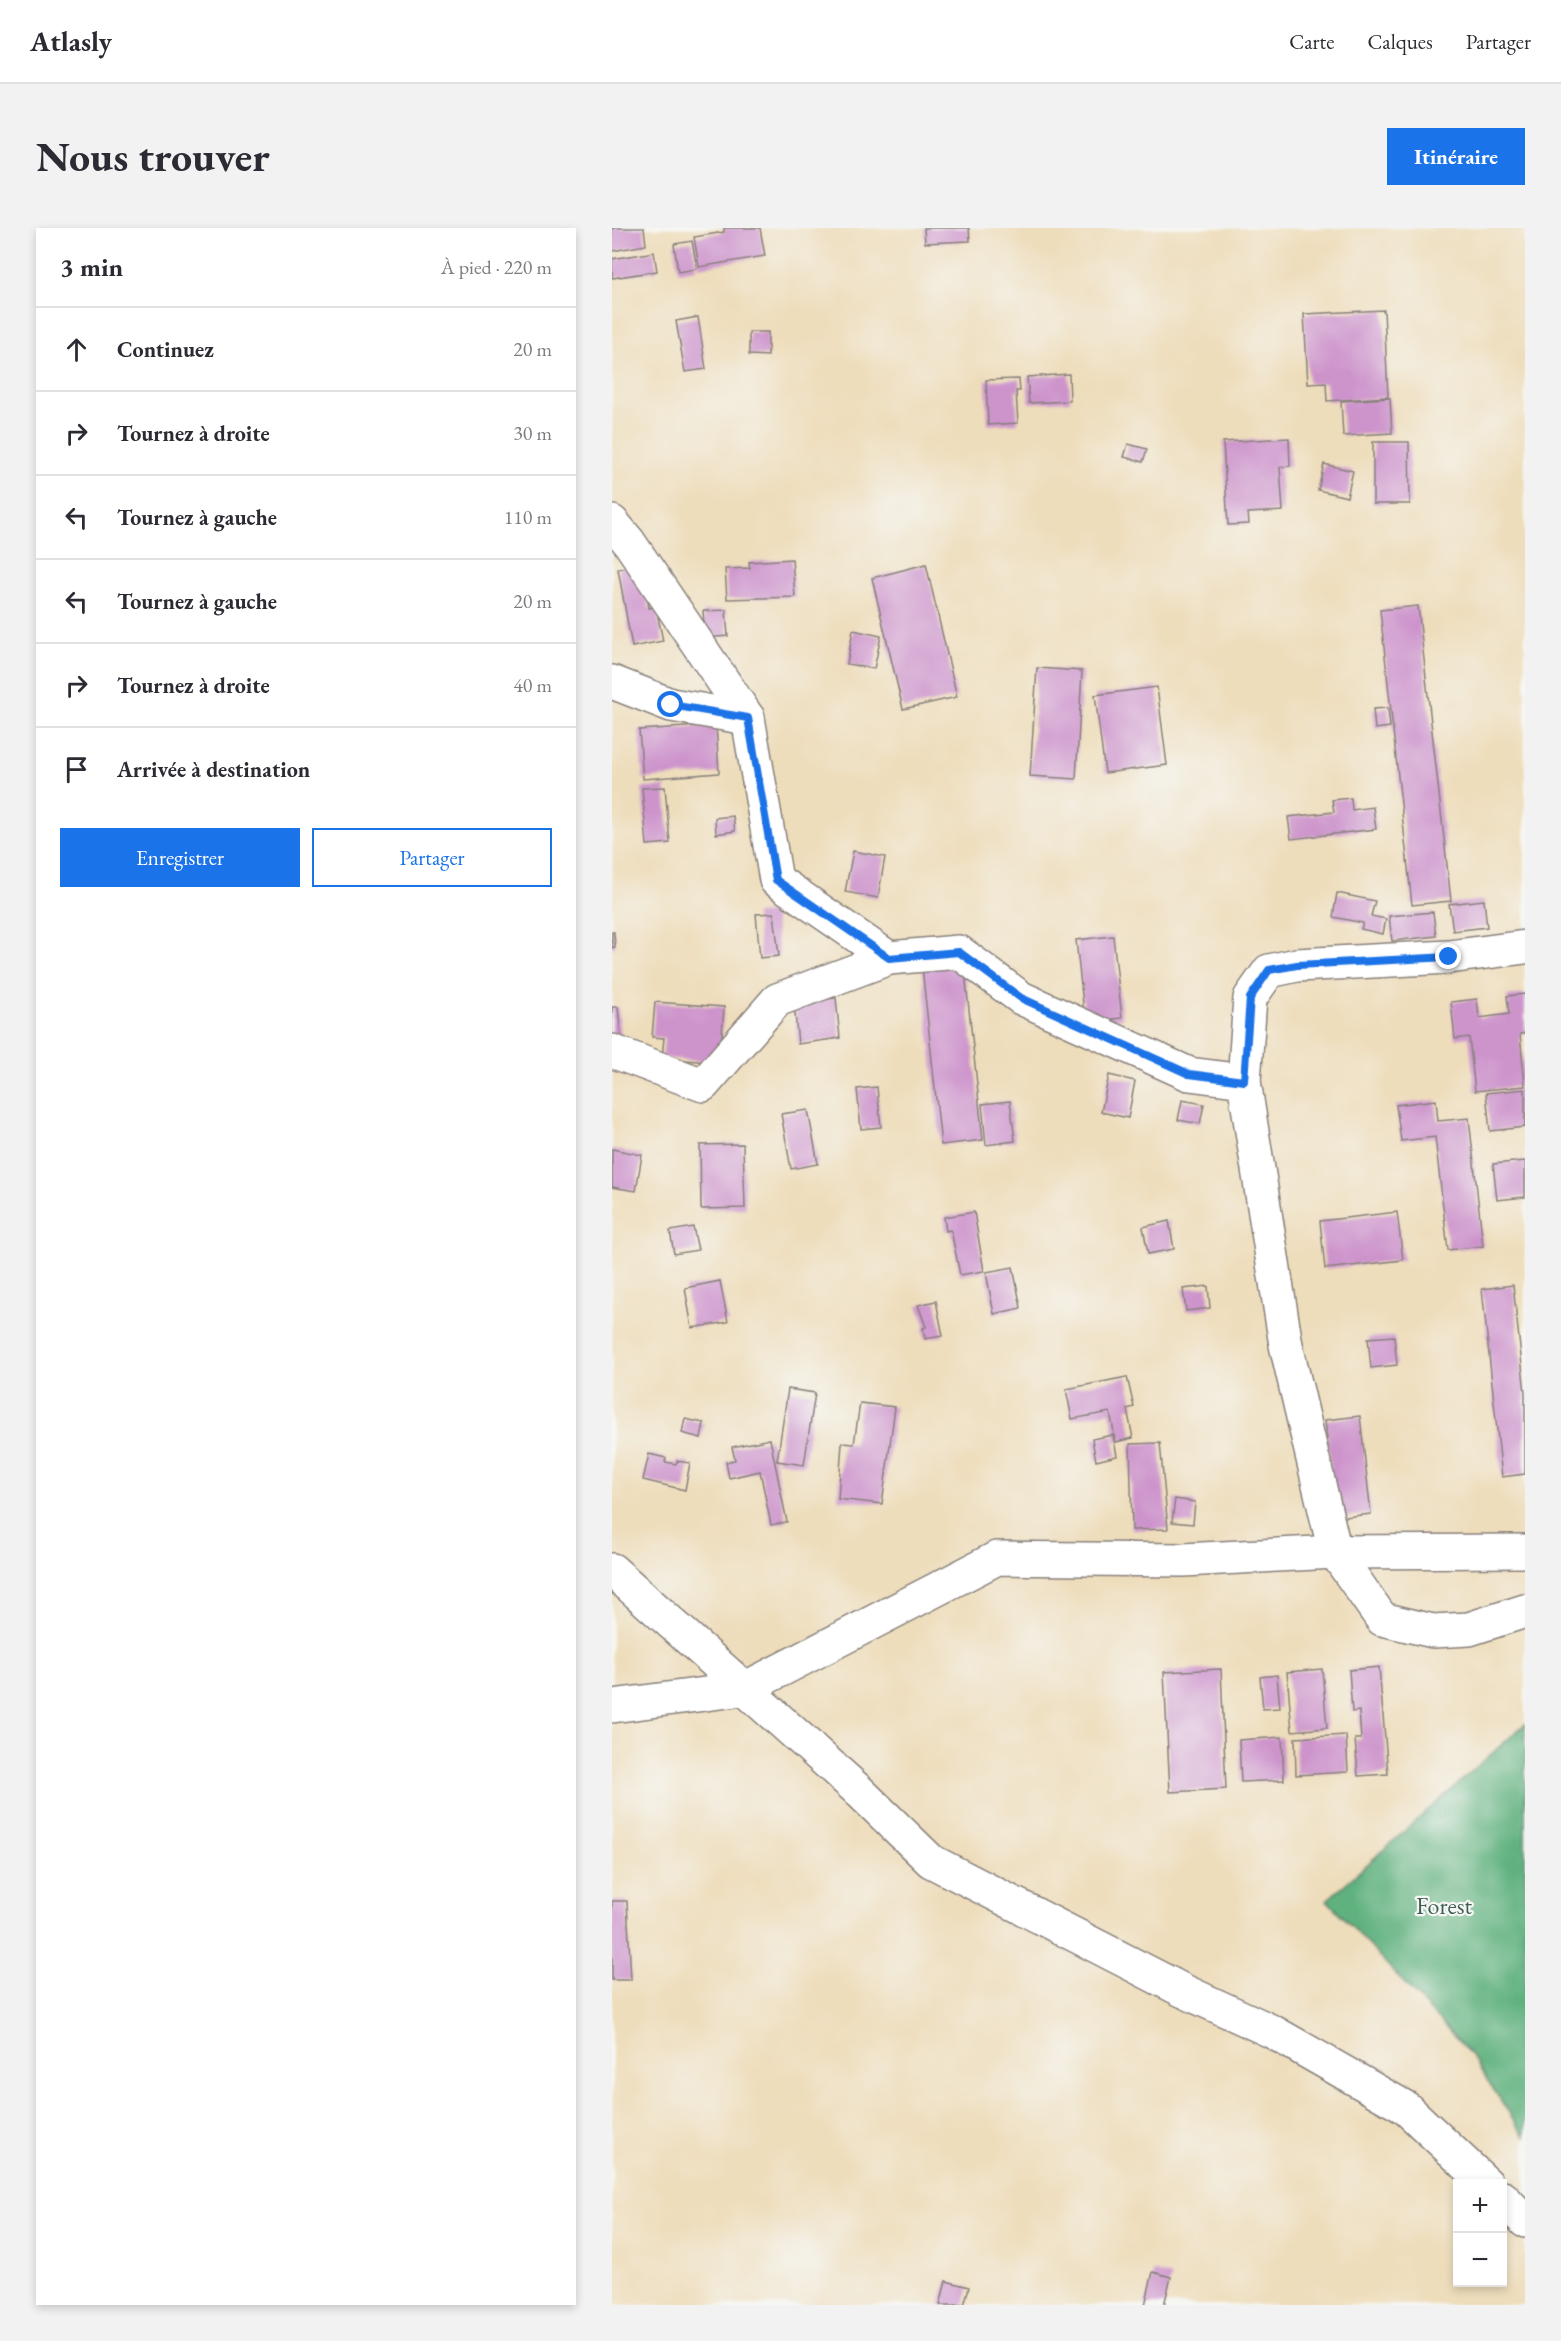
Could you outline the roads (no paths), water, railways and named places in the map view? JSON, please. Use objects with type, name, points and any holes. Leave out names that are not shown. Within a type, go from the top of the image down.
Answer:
[{"type":"street","points":[[612,522],[629,542],[748,718],[776,880],[889,958]]},
{"type":"street","points":[[612,682],[671,705],[748,718]]},
{"type":"street","points":[[1525,947],[1449,957],[1297,965],[1269,970],[1250,998],[1244,1081],[1286,1345],[1335,1552],[1383,1619],[1433,1631],[1460,1630],[1525,1611]]},
{"type":"street","points":[[612,1051],[703,1085],[777,1000],[889,958],[959,952],[1021,998],[1189,1074],[1244,1081]]},
{"type":"street","points":[[612,1706],[744,1689],[997,1558],[1183,1560],[1335,1552],[1525,1551]]},
{"type":"street","points":[[612,1570],[859,1791],[931,1861],[1184,1990],[1273,2031],[1407,2108],[1482,2179]]},
{"type":"street","points":[[1507,2202],[1525,2221]]},
{"type":"park label","name":"Forest","points":[[1444,1906]]}]
